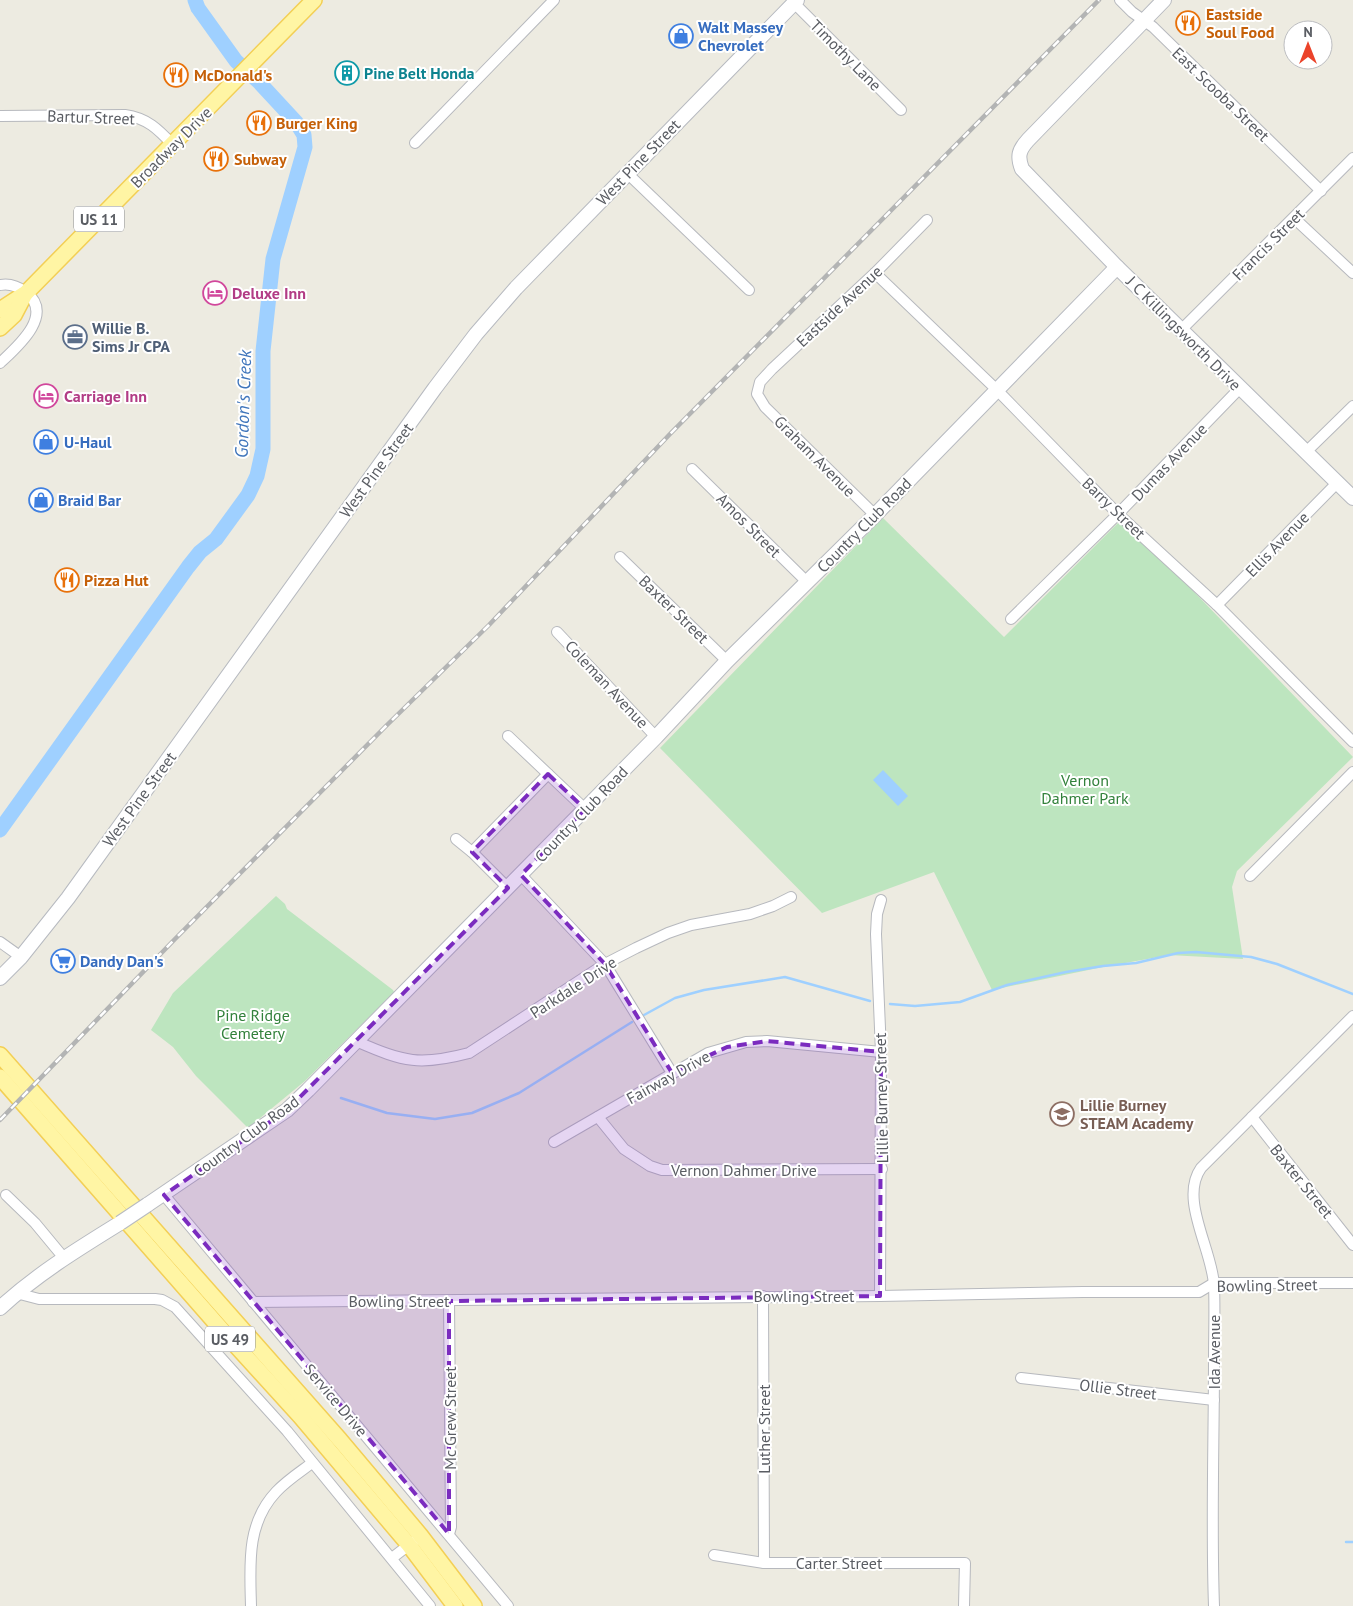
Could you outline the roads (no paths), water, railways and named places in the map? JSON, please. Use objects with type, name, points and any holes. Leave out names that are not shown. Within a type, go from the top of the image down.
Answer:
[{"type":"main road","name":"Broadway Drive","points":[[0,310],[26,293],[237,80],[308,2]]},
{"type":"main road","name":"Broadway Drive","points":[[0,328],[14,315],[26,293]]},
{"type":"main road","name":"US 49","points":[[0,1055],[340,1440],[414,1540],[455,1606]]},
{"type":"main road","name":"US 49","points":[[0,1077],[221,1329],[474,1606]]},
{"type":"street","name":"East Scooba Street","points":[[1120,0],[1153,27],[1321,191]]},
{"type":"street","points":[[1144,20],[1164,0]]},
{"type":"street","name":"Timothy Lane","points":[[794,1],[901,110]]},
{"type":"street","name":"West Pine Street","points":[[0,978],[21,957],[68,898],[435,388],[476,334],[516,288],[794,1]]},
{"type":"street","points":[[415,143],[546,3]]},
{"type":"street","name":"J C Killingsworth Drive","points":[[1144,20],[1028,140],[1020,151],[1020,164],[1025,175],[1353,498]]},
{"type":"street","name":"Bartur Street","points":[[0,116],[134,116],[151,123],[173,144]]},
{"type":"street","name":"Francis Street","points":[[1181,330],[1353,158]]},
{"type":"street","points":[[627,173],[749,290]]},
{"type":"street","points":[[1294,218],[1353,274]]},
{"type":"street","name":"Eastside Avenue","points":[[757,394],[760,382],[772,369],[875,273],[927,220]]},
{"type":"street","name":"Country Club Road","points":[[0,1308],[16,1293],[64,1258],[164,1195],[287,1110],[358,1042],[656,737],[727,661],[875,515],[1117,267]]},
{"type":"street","name":"Barry Street","points":[[875,273],[997,390],[1118,514],[1217,606],[1353,742]]},
{"type":"street","points":[[0,284],[12,285],[26,293],[36,303],[37,314],[31,330],[0,363]]},
{"type":"street","name":"Dumas Avenue","points":[[1011,619],[1118,514],[1240,388]]},
{"type":"street","name":"Graham Avenue","points":[[757,394],[765,407],[875,515]]},
{"type":"street","points":[[1306,452],[1353,406]]},
{"type":"street","name":"Amos Street","points":[[692,469],[807,582]]},
{"type":"street","name":"Ellis Avenue","points":[[1217,606],[1337,483]]},
{"type":"street","name":"Baxter Street","points":[[620,557],[727,661]]},
{"type":"street","name":"Coleman Avenue","points":[[557,632],[656,737]]},
{"type":"street","points":[[508,736],[585,809]]},
{"type":"street","points":[[1250,876],[1353,772]]},
{"type":"street","points":[[472,852],[548,774]]},
{"type":"street","points":[[456,839],[472,852],[508,888]]},
{"type":"street","points":[[521,875],[592,948],[605,964],[672,1073]]},
{"type":"street","name":"Parkdale Drive","points":[[358,1042],[405,1060],[446,1059],[470,1053],[605,964],[668,933],[691,925],[750,914],[773,906],[791,896]]},
{"type":"street","name":"Lillie Burney Street","points":[[880,1296],[881,1052],[876,934],[877,914],[881,900]]},
{"type":"street","points":[[0,942],[21,957]]},
{"type":"street","name":"Ida Avenue","points":[[1214,1606],[1211,1540],[1214,1283],[1210,1260],[1193,1196],[1196,1174],[1353,1016]]},
{"type":"street","name":"Fairway Drive","points":[[554,1142],[708,1053],[746,1042],[768,1041],[881,1052]]},
{"type":"street","name":"Vernon Dahmer Drive","points":[[598,1117],[624,1149],[650,1166],[662,1170],[882,1169]]},
{"type":"street","name":"Baxter Street","points":[[1252,1117],[1353,1245]]},
{"type":"street","points":[[6,1195],[35,1223],[64,1258]]},
{"type":"street","name":"Service Drive","points":[[164,1195],[508,1606]]},
{"type":"street","name":"Bowling Street","points":[[253,1302],[1199,1292],[1214,1283],[1353,1283]]},
{"type":"street","points":[[16,1293],[39,1299],[155,1299],[168,1303],[180,1312],[271,1413],[430,1606]]},
{"type":"street","name":"Luther Street","points":[[763,1296],[764,1563]]},
{"type":"street","name":"Mc Grew Street","points":[[449,1301],[451,1517],[449,1534]]},
{"type":"street","name":"Ollie Street","points":[[1021,1378],[1214,1400]]},
{"type":"street","points":[[251,1606],[251,1545],[259,1517],[277,1490],[312,1463]]},
{"type":"street","points":[[392,1558],[414,1540]]},
{"type":"street","name":"Carter Street","points":[[714,1555],[764,1563],[965,1563],[964,1606]]},
{"type":"water","points":[[883,770],[908,796],[898,806],[873,780]]},
{"type":"waterway","name":"Gordon's Creek","points":[[0,830],[188,567],[200,552],[216,539],[248,495],[257,476],[263,449],[263,351],[273,259],[305,147],[304,135],[296,122],[259,82],[236,61],[198,8],[195,0]]},
{"type":"waterway","points":[[890,1004],[915,1006],[960,1002],[1007,985],[1066,972],[1136,963],[1178,953],[1196,952],[1251,957],[1277,964],[1353,994]]},
{"type":"waterway","points":[[644,1015],[675,998],[704,990],[785,977],[870,1001]]},
{"type":"waterway","points":[[341,1098],[387,1113],[435,1119],[472,1113],[519,1093],[632,1022]]},
{"type":"waterway","points":[[1346,1542],[1353,1542]]},
{"type":"railway","points":[[0,1120],[175,939],[489,625],[670,434],[1099,0]]},
{"type":"place","name":"Eastside Soul Food","points":[[1188,23]]},
{"type":"place","name":"Walt Massey Chevrolet","points":[[681,36]]},
{"type":"place","name":"Pine Belt Honda","points":[[347,73]]},
{"type":"place","name":"McDonald's","points":[[176,75]]},
{"type":"place","name":"Burger King","points":[[259,123]]},
{"type":"place","name":"Subway","points":[[216,159]]},
{"type":"place","name":"Deluxe Inn","points":[[215,293]]},
{"type":"place","name":"Willie B. Sims Jr CPA","points":[[75,337]]},
{"type":"place","name":"Carriage Inn","points":[[46,396]]},
{"type":"place","name":"U-Haul","points":[[46,442]]},
{"type":"place","name":"Braid Bar","points":[[41,500]]},
{"type":"place","name":"Pizza Hut","points":[[67,580]]},
{"type":"place","name":"Dandy Dan's","points":[[63,961]]},
{"type":"place","name":"Lillie Burney STEAM Academy","points":[[1062,1114]]},
{"type":"park label","name":"Vernon Dahmer Park","points":[[1085,789]]},
{"type":"park label","name":"Pine Ridge Cemetery","points":[[253,1024]]}]
